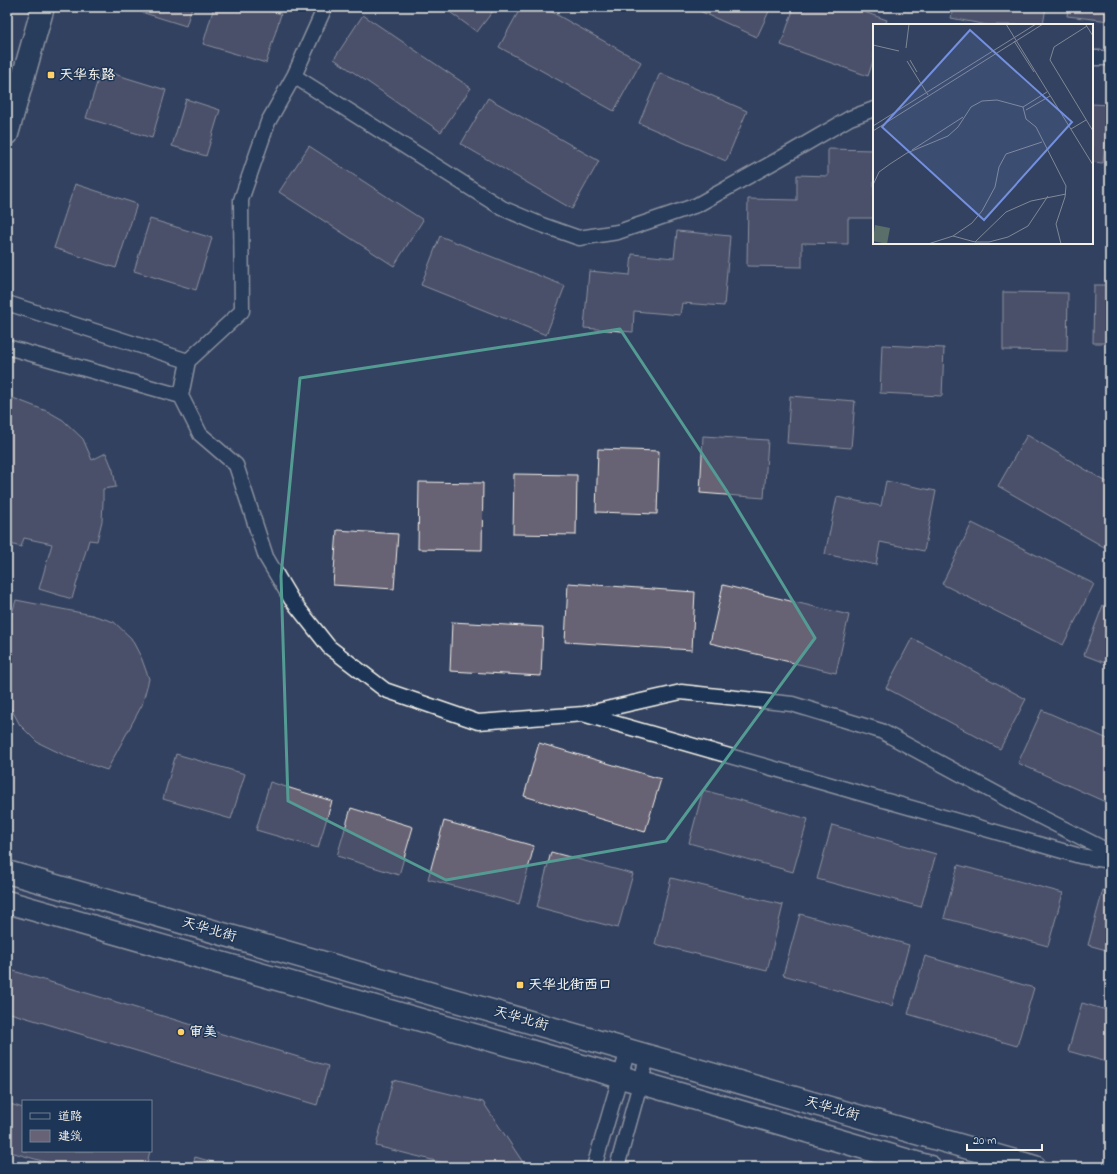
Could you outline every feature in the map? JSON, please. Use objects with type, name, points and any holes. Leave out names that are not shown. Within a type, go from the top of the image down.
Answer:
[{"type":"street","points":[[7,134],[43,7]]},
{"type":"street","name":"天华北街","points":[[7,872],[638,1052],[1034,1167]]},
{"type":"street","name":"天华北街","points":[[7,902],[930,1167]]},
{"type":"lane","points":[[325,7],[294,76],[268,122],[241,200],[242,311],[188,361],[181,396],[200,434],[236,465],[266,557],[291,599],[329,646],[385,690],[478,722],[584,714],[681,692],[792,704],[881,731],[1026,810],[1110,852]]},
{"type":"lane","points":[[1093,58],[1110,58]]},
{"type":"lane","points":[[294,76],[502,208],[542,225],[579,238],[618,232],[696,205],[850,118],[873,109]]},
{"type":"lane","points":[[7,303],[188,361]]},
{"type":"lane","points":[[7,347],[181,396]]},
{"type":"lane","points":[[584,714],[1080,856],[1110,861]]},
{"type":"lane","points":[[594,1167],[630,1080],[638,1052]]},
{"type":"lane","points":[[617,1167],[630,1080],[638,1052]]},
{"type":"highlighted area","points":[[620,329],[726,490],[815,638],[666,841],[446,880],[288,801],[281,576],[300,378]]},
{"type":"building","points":[[125,7],[192,7],[186,26]]},
{"type":"building","points":[[214,7],[256,7],[281,14],[266,63],[203,44]]},
{"type":"building","points":[[443,7],[496,7],[477,32]]},
{"type":"building","points":[[521,7],[543,7],[641,62],[614,111],[499,47]]},
{"type":"building","points":[[691,7],[771,7],[757,37]]},
{"type":"building","points":[[794,7],[850,7],[887,20],[885,24],[873,24],[873,61],[868,76],[781,45]]},
{"type":"building","points":[[953,7],[1046,7],[1043,24],[982,24],[951,18]]},
{"type":"building","points":[[1068,7],[1110,7],[1110,21],[1067,16]]},
{"type":"building","points":[[363,15],[471,88],[441,132],[334,59]]},
{"type":"building","points":[[101,70],[166,90],[152,138],[86,118]]},
{"type":"building","points":[[660,73],[747,111],[726,161],[639,123]]},
{"type":"building","points":[[488,98],[599,161],[572,209],[461,144]]},
{"type":"building","points":[[186,99],[220,110],[206,156],[172,146]]},
{"type":"building","points":[[1093,104],[1109,105],[1103,163],[1093,162]]},
{"type":"building","points":[[309,146],[423,220],[394,266],[279,192]]},
{"type":"building","points":[[828,149],[873,150],[873,218],[848,218],[848,244],[802,243],[802,267],[747,266],[748,199],[797,200],[797,175],[828,176]]},
{"type":"building","points":[[75,184],[137,204],[116,268],[54,248]]},
{"type":"building","points":[[150,219],[212,238],[196,290],[134,271]]},
{"type":"building","points":[[677,231],[730,236],[724,306],[682,303],[680,315],[634,311],[633,332],[584,328],[589,271],[630,275],[632,254],[674,258]]},
{"type":"building","points":[[440,236],[565,286],[546,335],[421,285]]},
{"type":"building","points":[[1094,285],[1110,285],[1110,343],[1093,343]]},
{"type":"building","points":[[1003,292],[1068,293],[1067,351],[1003,350]]},
{"type":"building","points":[[882,345],[944,348],[942,396],[880,393]]},
{"type":"building","points":[[790,396],[855,401],[851,448],[787,443]]},
{"type":"building","points":[[13,398],[49,412],[63,420],[83,439],[92,460],[106,453],[113,470],[116,487],[103,489],[102,521],[97,541],[89,540],[72,599],[39,589],[52,544],[24,538],[21,547],[7,543],[7,422]]},
{"type":"building","points":[[1027,435],[1110,484],[1110,537],[1104,547],[998,486]]},
{"type":"building","points":[[703,436],[768,440],[764,498],[700,493]]},
{"type":"building","points":[[598,449],[659,451],[657,514],[596,512]]},
{"type":"building","points":[[514,474],[577,475],[576,535],[513,534]]},
{"type":"building","points":[[886,481],[936,491],[924,551],[880,542],[876,565],[825,554],[837,497],[881,506]]},
{"type":"building","points":[[419,482],[483,483],[482,550],[418,549]]},
{"type":"building","points":[[972,523],[1094,584],[1063,645],[942,584]]},
{"type":"building","points":[[337,530],[398,534],[394,589],[333,585]]},
{"type":"building","points":[[568,583],[695,592],[692,650],[565,642]]},
{"type":"building","points":[[723,585],[849,615],[836,673],[710,643]]},
{"type":"building","points":[[16,600],[92,615],[114,622],[131,638],[141,657],[149,679],[142,705],[107,770],[68,757],[37,742],[20,725],[8,703],[7,630]]},
{"type":"building","points":[[1103,605],[1110,608],[1110,665],[1084,655]]},
{"type":"building","points":[[452,622],[543,627],[541,676],[450,671]]},
{"type":"building","points":[[912,638],[1026,699],[1000,749],[886,688]]},
{"type":"building","points":[[1042,710],[1110,740],[1110,804],[1018,763]]},
{"type":"building","points":[[539,743],[661,779],[645,832],[524,796]]},
{"type":"building","points":[[176,754],[245,774],[231,819],[163,799]]},
{"type":"building","points":[[270,782],[332,801],[318,848],[256,830]]},
{"type":"building","points":[[703,790],[808,819],[793,872],[689,843]]},
{"type":"building","points":[[351,808],[413,827],[399,875],[337,856]]},
{"type":"building","points":[[444,821],[534,846],[519,904],[428,879]]},
{"type":"building","points":[[832,825],[936,854],[921,907],[817,879]]},
{"type":"building","points":[[551,852],[633,874],[618,928],[537,907]]},
{"type":"building","points":[[958,865],[1063,893],[1048,946],[944,918]]},
{"type":"building","points":[[671,878],[783,905],[767,971],[655,944]]},
{"type":"building","points":[[1103,890],[1110,892],[1110,951],[1088,945]]},
{"type":"building","points":[[800,914],[909,945],[892,1006],[783,975]]},
{"type":"building","points":[[925,956],[1034,988],[1017,1046],[908,1014]]},
{"type":"building","points":[[7,969],[328,1066],[317,1105],[7,1012]]},
{"type":"building","points":[[1082,1003],[1110,1011],[1110,1063],[1068,1051]]},
{"type":"building","points":[[393,1080],[483,1102],[526,1167],[450,1167],[448,1164],[376,1146]]},
{"type":"building","points":[[7,1103],[22,1108],[22,1152],[150,1152],[146,1167],[63,1167],[7,1151]]},
{"type":"building","points":[[195,1157],[230,1167],[192,1167]]},
{"type":"place","name":"天华东路","points":[[51,75]]},
{"type":"place","name":"天华北街西口","points":[[520,985]]},
{"type":"place","name":"审美","points":[[181,1032]]}]
